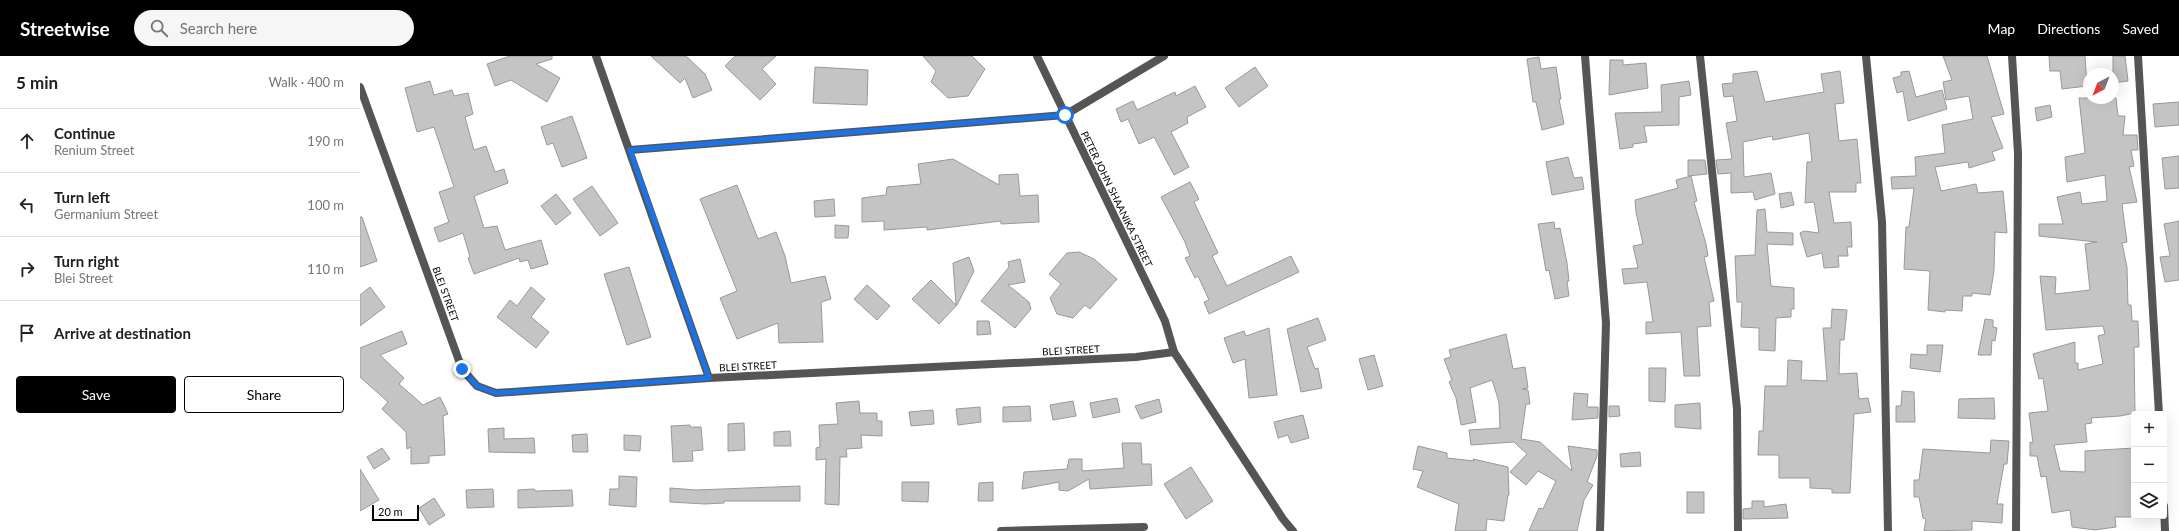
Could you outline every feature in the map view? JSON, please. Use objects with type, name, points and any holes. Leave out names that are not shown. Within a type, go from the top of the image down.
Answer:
[{"type":"street","points":[[596,56],[709,378]]},
{"type":"street","name":"PETER JOHN SHAANIKA STREET","points":[[1038,56],[1165,321],[1174,352],[1283,519],[1293,531]]},
{"type":"street","points":[[630,150],[1065,115],[1164,56]]},
{"type":"street","points":[[1586,56],[1606,323],[1600,531]]},
{"type":"street","points":[[1700,56],[1737,409],[1738,531]]},
{"type":"street","points":[[1866,56],[1882,222],[1888,531]]},
{"type":"street","points":[[2012,56],[2018,153],[2016,531]]},
{"type":"street","points":[[2138,56],[2159,411]]},
{"type":"street","name":"BLEI STREET","points":[[360,87],[462,369],[477,386],[496,393],[709,378],[1136,356],[1174,352]]},
{"type":"street","points":[[2165,519],[2165,531]]},
{"type":"street","points":[[1001,531],[1144,527]]},
{"type":"building","points":[[510,56],[552,56],[552,59],[536,64],[560,78],[547,102],[511,80],[495,86],[487,64]]},
{"type":"building","points":[[651,56],[686,56],[705,74],[712,90],[693,98],[685,78],[680,83]]},
{"type":"building","points":[[735,56],[776,56],[762,69],[776,84],[760,100],[725,66]]},
{"type":"building","points":[[923,56],[972,56],[985,69],[968,96],[948,98],[931,82],[936,71]]},
{"type":"building","points":[[1943,56],[1987,56],[2004,114],[1991,117],[2003,148],[1992,152],[1995,160],[1969,168],[1968,162],[1935,167],[1941,191],[1976,184],[1978,193],[2003,191],[2007,233],[1995,232],[1994,271],[1990,295],[1972,293],[1972,296],[1963,296],[1962,311],[1945,310],[1945,312],[1928,310],[1930,271],[1904,269],[1906,227],[1909,227],[1914,188],[1892,189],[1891,177],[1916,176],[1915,157],[1945,153],[1942,125],[1973,119],[1969,96],[1946,100],[1943,82],[1952,80]]},
{"type":"building","points":[[2049,56],[2085,56],[2086,68],[2083,68],[2083,86],[2062,89],[2060,71],[2050,71]]},
{"type":"building","points":[[2113,56],[2125,56],[2128,81],[2119,82],[2119,68],[2113,68]]},
{"type":"building","points":[[1539,57],[1541,69],[1556,67],[1561,99],[1559,99],[1564,124],[1542,130],[1536,102],[1533,102],[1527,59]]},
{"type":"building","points":[[1610,60],[1623,60],[1623,65],[1646,63],[1648,88],[1609,95]]},
{"type":"building","points":[[815,67],[868,70],[867,105],[813,103]]},
{"type":"building","points":[[1255,67],[1268,86],[1239,107],[1225,88]]},
{"type":"building","points":[[1757,71],[1765,102],[1824,92],[1821,74],[1840,71],[1844,103],[1835,104],[1839,141],[1857,139],[1861,183],[1856,183],[1856,192],[1829,192],[1834,223],[1851,222],[1852,247],[1847,247],[1848,256],[1838,256],[1839,267],[1824,268],[1822,253],[1807,257],[1800,233],[1804,231],[1819,233],[1814,202],[1805,203],[1807,162],[1812,162],[1809,133],[1773,140],[1772,136],[1743,142],[1744,177],[1771,173],[1775,194],[1755,200],[1753,192],[1731,193],[1731,173],[1718,174],[1716,160],[1732,159],[1726,123],[1737,121],[1733,96],[1724,97],[1722,84],[1733,83],[1733,74]]},
{"type":"building","points":[[1909,71],[1916,97],[1942,90],[1947,109],[1908,121],[1903,91],[1897,93],[1893,78],[1901,76],[1901,72]]},
{"type":"building","points":[[430,81],[434,95],[452,90],[454,96],[468,93],[473,114],[465,117],[474,150],[486,146],[495,172],[504,169],[508,183],[474,196],[484,228],[497,226],[505,250],[541,240],[548,264],[531,269],[528,260],[520,262],[519,258],[474,274],[468,258],[470,257],[463,233],[439,242],[434,228],[449,222],[439,192],[454,187],[434,127],[417,132],[405,88]]},
{"type":"building","points":[[1689,81],[1691,95],[1679,97],[1679,125],[1644,126],[1647,142],[1633,144],[1633,147],[1620,149],[1615,113],[1662,112],[1661,85]]},
{"type":"building","points":[[1195,86],[1206,107],[1187,117],[1188,123],[1171,132],[1189,167],[1174,175],[1154,137],[1139,144],[1128,119],[1121,122],[1116,109],[1133,101],[1137,110],[1175,92],[1176,96]]},
{"type":"building","points":[[2079,98],[2083,98],[2083,104],[2117,104],[2118,116],[2125,116],[2123,135],[2137,135],[2138,150],[2131,150],[2134,166],[2129,167],[2137,202],[2122,204],[2127,242],[2122,243],[2127,267],[2128,305],[2131,305],[2132,321],[2138,321],[2139,347],[2134,347],[2135,411],[2131,411],[2131,414],[2120,416],[2091,418],[2092,423],[2085,424],[2087,442],[2054,445],[2060,471],[2085,472],[2085,451],[2131,448],[2131,517],[2115,517],[2116,527],[2095,530],[2072,527],[2070,510],[2052,513],[2046,476],[2041,477],[2037,456],[2030,456],[2030,442],[2033,443],[2029,413],[2048,411],[2043,378],[2039,379],[2033,354],[2075,342],[2075,363],[2078,363],[2078,370],[2103,364],[2098,336],[2105,334],[2103,326],[2046,330],[2040,276],[2056,277],[2055,294],[2090,290],[2085,244],[2097,242],[2039,236],[2039,224],[2063,224],[2057,197],[2080,192],[2082,204],[2107,201],[2105,175],[2067,182],[2065,157],[2085,153]]},
{"type":"building","points":[[2179,102],[2179,125],[2155,127],[2153,104]]},
{"type":"building","points":[[2050,105],[2052,117],[2037,121],[2035,108]]},
{"type":"building","points":[[572,116],[587,158],[562,167],[553,143],[547,145],[541,127]]},
{"type":"building","points":[[2179,156],[2179,188],[2165,189],[2162,158]]},
{"type":"building","points":[[1568,157],[1574,178],[1582,177],[1584,189],[1552,195],[1546,162]]},
{"type":"building","points":[[953,159],[999,185],[999,175],[1018,174],[1020,196],[1038,195],[1039,222],[1001,224],[1001,221],[927,230],[927,227],[884,230],[884,221],[862,222],[862,198],[886,195],[887,187],[921,184],[918,164]]},
{"type":"building","points":[[1688,160],[1705,160],[1707,174],[1688,176]]},
{"type":"building","points":[[1691,176],[1697,201],[1694,202],[1706,244],[1708,256],[1704,257],[1714,301],[1709,302],[1711,326],[1697,327],[1700,376],[1684,376],[1681,332],[1646,334],[1646,322],[1653,322],[1647,282],[1624,284],[1622,269],[1638,268],[1633,246],[1643,244],[1635,200],[1678,188],[1676,180]]},
{"type":"building","points":[[1190,182],[1199,199],[1194,202],[1218,253],[1212,256],[1227,286],[1291,256],[1299,272],[1209,314],[1204,302],[1209,300],[1198,276],[1195,278],[1185,258],[1190,256],[1185,242],[1161,197]]},
{"type":"building","points":[[737,185],[758,239],[776,232],[785,256],[791,283],[825,276],[831,299],[821,302],[823,342],[779,343],[778,323],[737,339],[720,298],[737,291],[700,199]]},
{"type":"building","points":[[592,186],[618,223],[600,236],[573,199]]},
{"type":"building","points":[[1791,192],[1794,205],[1781,208],[1779,194]]},
{"type":"building","points":[[556,194],[571,213],[556,225],[541,206]]},
{"type":"building","points":[[834,199],[835,216],[815,217],[814,201]]},
{"type":"building","points":[[1765,209],[1767,232],[1793,233],[1793,245],[1767,244],[1771,286],[1794,288],[1794,309],[1791,309],[1791,317],[1776,318],[1775,351],[1759,350],[1759,328],[1741,327],[1742,302],[1737,302],[1735,256],[1755,255],[1757,210]]},
{"type":"building","points":[[360,217],[362,217],[377,261],[360,267]]},
{"type":"building","points":[[2179,221],[2179,280],[2165,282],[2160,257],[2170,256],[2164,224]]},
{"type":"building","points":[[1554,222],[1555,229],[1560,228],[1569,281],[1567,281],[1569,296],[1555,299],[1549,270],[1546,271],[1538,224]]},
{"type":"building","points":[[835,225],[849,226],[848,238],[835,238]]},
{"type":"building","points":[[1079,252],[1094,259],[1117,279],[1090,309],[1085,305],[1073,318],[1057,314],[1050,298],[1061,284],[1049,274],[1067,253]]},
{"type":"building","points":[[969,257],[974,271],[957,305],[939,324],[912,299],[931,280],[956,305],[953,263]]},
{"type":"building","points":[[1020,259],[1025,282],[1008,285],[1029,302],[1031,309],[1015,328],[981,301],[1009,267],[1008,262]]},
{"type":"building","points":[[629,267],[651,337],[627,345],[604,274]]},
{"type":"building","points":[[867,285],[890,306],[877,320],[854,299]]},
{"type":"building","points":[[370,287],[385,307],[360,326],[360,295]]},
{"type":"building","points":[[531,287],[545,299],[531,317],[549,332],[536,348],[497,317],[510,300],[517,306]]},
{"type":"building","points":[[1832,309],[1847,310],[1844,340],[1840,340],[1839,374],[1857,373],[1859,399],[1868,398],[1871,412],[1854,414],[1850,493],[1832,493],[1832,489],[1810,488],[1810,478],[1779,478],[1779,455],[1758,455],[1759,431],[1763,431],[1765,386],[1787,386],[1788,360],[1802,361],[1801,380],[1827,381],[1823,328],[1831,328]]},
{"type":"building","points":[[1318,318],[1326,340],[1307,347],[1315,369],[1318,368],[1322,388],[1301,392],[1287,329]]},
{"type":"building","points":[[1985,319],[1993,320],[1993,327],[1997,328],[1995,341],[1992,340],[1991,355],[1978,355]]},
{"type":"building","points":[[977,321],[989,321],[991,334],[977,335]]},
{"type":"building","points":[[1269,328],[1277,395],[1249,398],[1245,359],[1233,363],[1224,338],[1244,331],[1246,336]]},
{"type":"building","points":[[402,331],[407,344],[380,355],[404,378],[399,384],[423,405],[440,397],[448,414],[443,416],[445,455],[429,456],[429,463],[411,464],[411,447],[407,449],[406,432],[382,409],[388,402],[360,377],[360,348]]},
{"type":"building","points":[[1506,334],[1513,369],[1525,367],[1528,388],[1522,389],[1528,390],[1530,404],[1526,404],[1521,439],[1540,442],[1572,471],[1568,446],[1597,450],[1597,456],[1587,482],[1593,485],[1584,500],[1577,531],[1529,531],[1539,508],[1543,509],[1556,481],[1538,471],[1526,485],[1510,472],[1527,454],[1514,442],[1471,445],[1469,430],[1500,428],[1499,402],[1492,380],[1470,388],[1476,422],[1461,425],[1456,398],[1449,382],[1452,380],[1444,359],[1451,357],[1449,350]]},
{"type":"building","points":[[1927,345],[1943,345],[1940,372],[1910,368],[1911,354],[1927,355]]},
{"type":"building","points":[[1374,355],[1383,386],[1368,390],[1359,359]]},
{"type":"building","points":[[1649,368],[1666,368],[1665,402],[1649,401]]},
{"type":"building","points":[[1902,391],[1914,392],[1915,422],[1896,422],[1896,406],[1901,406]]},
{"type":"building","points":[[1574,393],[1588,394],[1587,407],[1598,407],[1598,418],[1572,420]]},
{"type":"building","points":[[1117,398],[1120,412],[1093,418],[1090,403]]},
{"type":"building","points":[[1994,398],[1995,419],[1958,418],[1959,399]]},
{"type":"building","points":[[1159,399],[1162,412],[1141,419],[1135,406]]},
{"type":"building","points":[[859,401],[860,413],[877,413],[877,421],[882,421],[882,436],[861,435],[862,448],[846,449],[847,457],[840,457],[839,505],[825,504],[826,459],[816,460],[816,448],[820,447],[819,425],[838,424],[836,403]]},
{"type":"building","points":[[1073,401],[1076,416],[1053,420],[1050,405]]},
{"type":"building","points":[[1700,403],[1701,429],[1675,427],[1675,405]]},
{"type":"building","points":[[1030,406],[1031,421],[1003,422],[1003,407]]},
{"type":"building","points":[[1609,406],[1619,406],[1620,416],[1609,417]]},
{"type":"building","points":[[980,407],[981,422],[958,425],[956,409]]},
{"type":"building","points":[[933,410],[934,424],[911,426],[909,412]]},
{"type":"building","points":[[1303,415],[1309,438],[1291,443],[1288,435],[1278,438],[1274,422]]},
{"type":"building","points":[[744,423],[745,450],[728,451],[728,424]]},
{"type":"building","points":[[690,425],[690,427],[701,427],[703,450],[692,451],[693,461],[673,462],[671,426]]},
{"type":"building","points":[[504,428],[504,439],[534,438],[535,453],[489,452],[488,429]]},
{"type":"building","points":[[790,431],[791,446],[774,446],[774,432]]},
{"type":"building","points":[[587,434],[588,452],[573,452],[572,435]]},
{"type":"building","points":[[624,435],[641,436],[640,451],[624,450]]},
{"type":"building","points":[[1991,440],[2009,441],[2007,464],[2004,464],[1997,504],[2003,504],[2002,523],[1972,521],[1972,530],[1924,531],[1926,519],[1923,518],[1919,497],[1914,497],[1914,480],[1919,480],[1923,449],[1990,453]]},
{"type":"building","points":[[1122,443],[1141,443],[1142,464],[1151,464],[1152,485],[1090,489],[1089,479],[1068,491],[1059,490],[1059,482],[1022,489],[1024,472],[1067,469],[1069,459],[1082,459],[1082,471],[1124,468]]},
{"type":"building","points":[[1418,446],[1447,453],[1447,458],[1474,461],[1473,459],[1508,467],[1509,495],[1504,521],[1487,519],[1486,531],[1455,531],[1459,504],[1417,487],[1423,471],[1413,469]]},
{"type":"building","points":[[382,448],[390,459],[374,469],[367,457]]},
{"type":"building","points":[[1640,452],[1641,466],[1621,467],[1620,454]]},
{"type":"building","points":[[1191,467],[1213,501],[1186,519],[1164,484]]},
{"type":"building","points":[[360,469],[379,500],[360,511]]},
{"type":"building","points":[[619,476],[637,477],[636,507],[609,505],[610,489],[619,489]]},
{"type":"building","points":[[902,482],[929,482],[928,502],[902,501]]},
{"type":"building","points":[[993,482],[993,501],[978,501],[979,483]]},
{"type":"building","points":[[800,486],[800,501],[724,501],[724,503],[705,504],[670,502],[670,488],[696,490]]},
{"type":"building","points":[[493,489],[494,507],[467,508],[466,490]]},
{"type":"building","points":[[534,489],[536,491],[572,490],[573,506],[518,508],[518,490]]},
{"type":"building","points":[[1687,492],[1704,492],[1704,513],[1687,513]]},
{"type":"building","points":[[434,498],[445,515],[429,525],[419,508]]},
{"type":"building","points":[[1752,501],[1764,501],[1764,507],[1786,504],[1788,518],[1743,519],[1743,509],[1752,508]]},
{"type":"route","points":[[462,369],[477,386],[496,393],[709,378],[630,150],[1065,115]]}]
